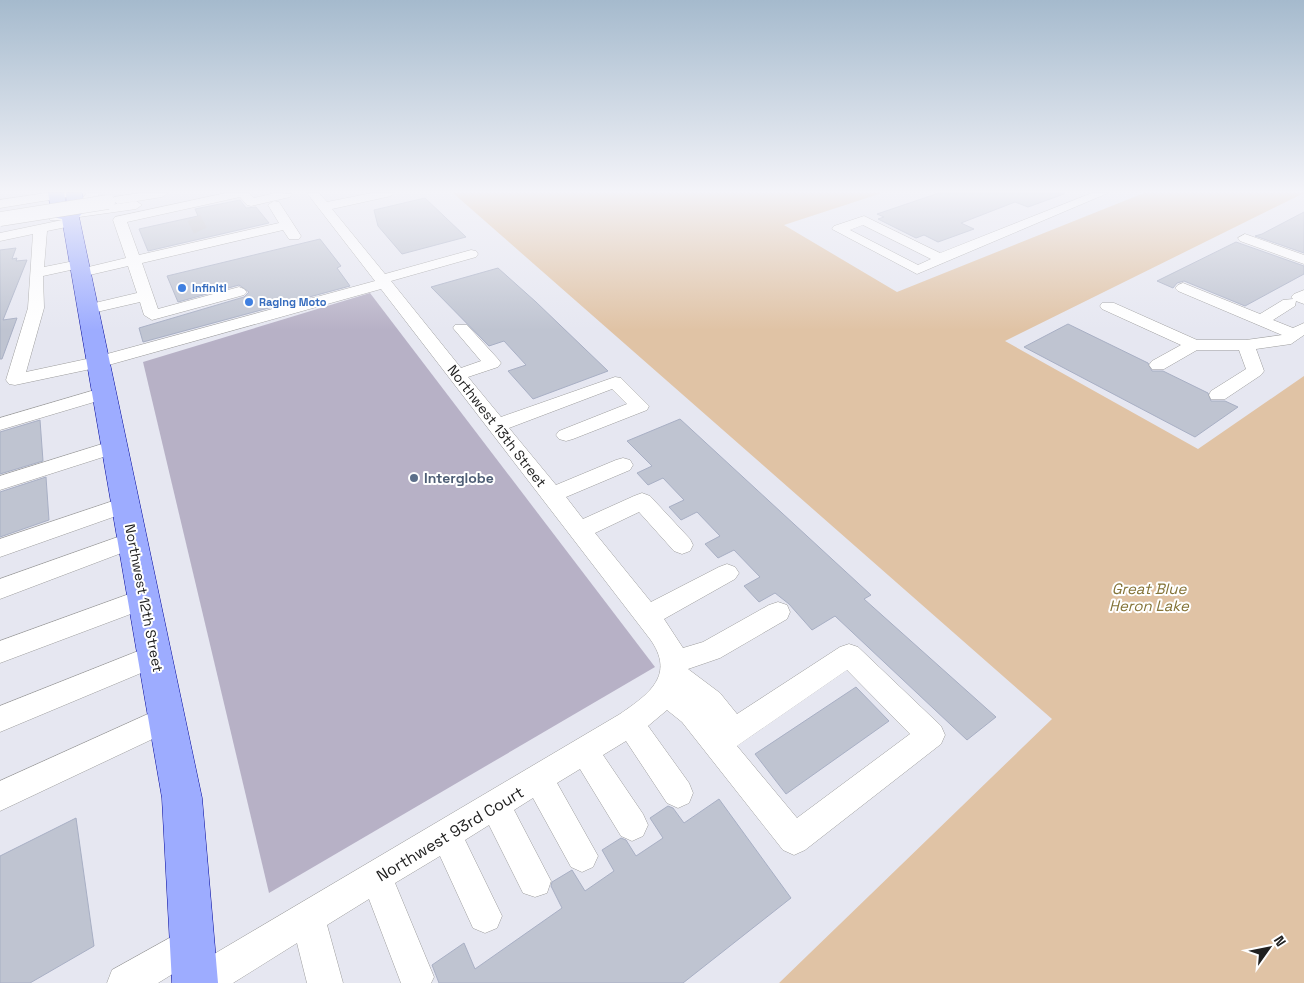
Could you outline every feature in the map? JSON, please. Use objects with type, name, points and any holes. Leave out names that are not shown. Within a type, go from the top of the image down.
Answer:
[{"type":"main road","name":"Northwest 12th Street","points":[[75,239],[182,798],[195,983]]},
{"type":"street","points":[[39,239],[36,273],[36,308],[15,380],[99,362],[471,254]]},
{"type":"street","points":[[126,239],[152,315],[239,292]]},
{"type":"street","points":[[135,267],[205,239]]},
{"type":"street","points":[[36,273],[80,268],[135,267],[279,239]]},
{"type":"street","name":"Northwest 13th Street","points":[[350,239],[647,616],[670,648],[671,676]]},
{"type":"street","points":[[858,239],[917,270],[939,262],[938,258]]},
{"type":"street","points":[[901,239],[938,258],[985,239]]},
{"type":"street","points":[[1246,239],[1304,260]]},
{"type":"street","points":[[1183,288],[1261,320],[1299,331]]},
{"type":"street","points":[[1261,320],[1304,295]]},
{"type":"street","points":[[88,310],[144,296]]},
{"type":"street","points":[[1108,306],[1194,345],[1246,346],[1284,340],[1299,331]]},
{"type":"street","points":[[456,375],[492,363],[461,328]]},
{"type":"street","points":[[1158,365],[1194,345]]},
{"type":"street","points":[[1218,395],[1255,371],[1246,346]]},
{"type":"street","points":[[496,426],[615,382],[640,406],[566,436]]},
{"type":"street","points":[[0,424],[105,393]]},
{"type":"street","points":[[0,483],[115,446]]},
{"type":"street","points":[[551,495],[623,465]]},
{"type":"street","points":[[579,531],[642,501],[682,545]]},
{"type":"street","points":[[0,548],[125,505]]},
{"type":"street","points":[[0,590],[132,540]]},
{"type":"street","points":[[647,616],[727,573]]},
{"type":"street","points":[[0,652],[143,598]]},
{"type":"street","points":[[725,738],[848,655],[931,735],[794,839],[725,738],[692,713],[671,676],[711,650],[778,612]]},
{"type":"street","points":[[0,719],[156,655]]},
{"type":"street","name":"Northwest 93rd Court","points":[[200,983],[447,836],[630,723],[648,710],[671,676]]},
{"type":"street","points":[[0,796],[168,718]]},
{"type":"street","points":[[630,723],[678,793]]},
{"type":"street","points":[[585,752],[632,824]]},
{"type":"street","points":[[539,780],[582,856]]},
{"type":"street","points":[[495,806],[535,881]]},
{"type":"street","points":[[447,836],[485,916]]},
{"type":"street","points":[[377,878],[416,976]]},
{"type":"street","points":[[308,919],[325,983]]},
{"type":"street","points":[[125,983],[193,942]]},
{"type":"shaded area","points":[[370,293],[655,667],[269,893],[143,362]]},
{"type":"water","name":"Great Blue Heron Lake","points":[[505,239],[807,239],[897,292],[1030,239],[1211,239],[1005,341],[1198,449],[1304,376],[1304,983],[779,983],[1052,719]]},
{"type":"building","points":[[143,239],[200,239],[148,251]]},
{"type":"building","points":[[320,239],[341,266],[337,268],[350,286],[143,342],[139,328],[244,297],[249,292],[239,285],[178,302],[167,276]]},
{"type":"building","points":[[389,239],[459,239],[402,254]]},
{"type":"building","points":[[932,239],[947,239],[938,242]]},
{"type":"building","points":[[1263,239],[1304,239],[1304,253]]},
{"type":"building","points":[[1236,242],[1304,266],[1304,274],[1245,306],[1184,281],[1177,283],[1173,288],[1157,281]]},
{"type":"building","points":[[16,248],[12,259],[17,258],[16,261],[27,260],[3,320],[17,318],[2,359],[0,359],[0,250]]},
{"type":"building","points":[[498,268],[608,371],[533,399],[508,371],[526,365],[504,341],[489,346],[431,287]]},
{"type":"building","points":[[1068,324],[1148,363],[1152,371],[1163,371],[1208,393],[1211,401],[1225,401],[1238,407],[1195,437],[1024,347]]},
{"type":"building","points":[[680,419],[871,595],[864,599],[996,717],[967,740],[835,616],[812,630],[789,604],[775,593],[759,602],[744,586],[760,577],[734,550],[718,558],[705,544],[720,536],[697,512],[681,520],[669,507],[684,500],[663,478],[648,485],[637,473],[652,466],[627,441]]},
{"type":"building","points":[[40,420],[43,461],[0,474],[0,432]]},
{"type":"building","points":[[46,477],[49,520],[0,537],[0,492]]},
{"type":"building","points":[[856,687],[889,721],[786,794],[755,754]]},
{"type":"building","points":[[719,799],[791,898],[683,983],[439,983],[432,965],[464,943],[475,969],[562,908],[551,886],[552,882],[572,870],[585,891],[614,871],[602,850],[621,838],[626,840],[636,856],[663,838],[650,818],[668,806],[673,808],[684,823]]},
{"type":"building","points":[[76,818],[94,946],[30,983],[0,983],[0,856]]},
{"type":"place","name":"Infiniti","points":[[182,288]]},
{"type":"place","name":"Raging Moto","points":[[249,302]]},
{"type":"place","name":"Interglobe","points":[[414,478]]}]
